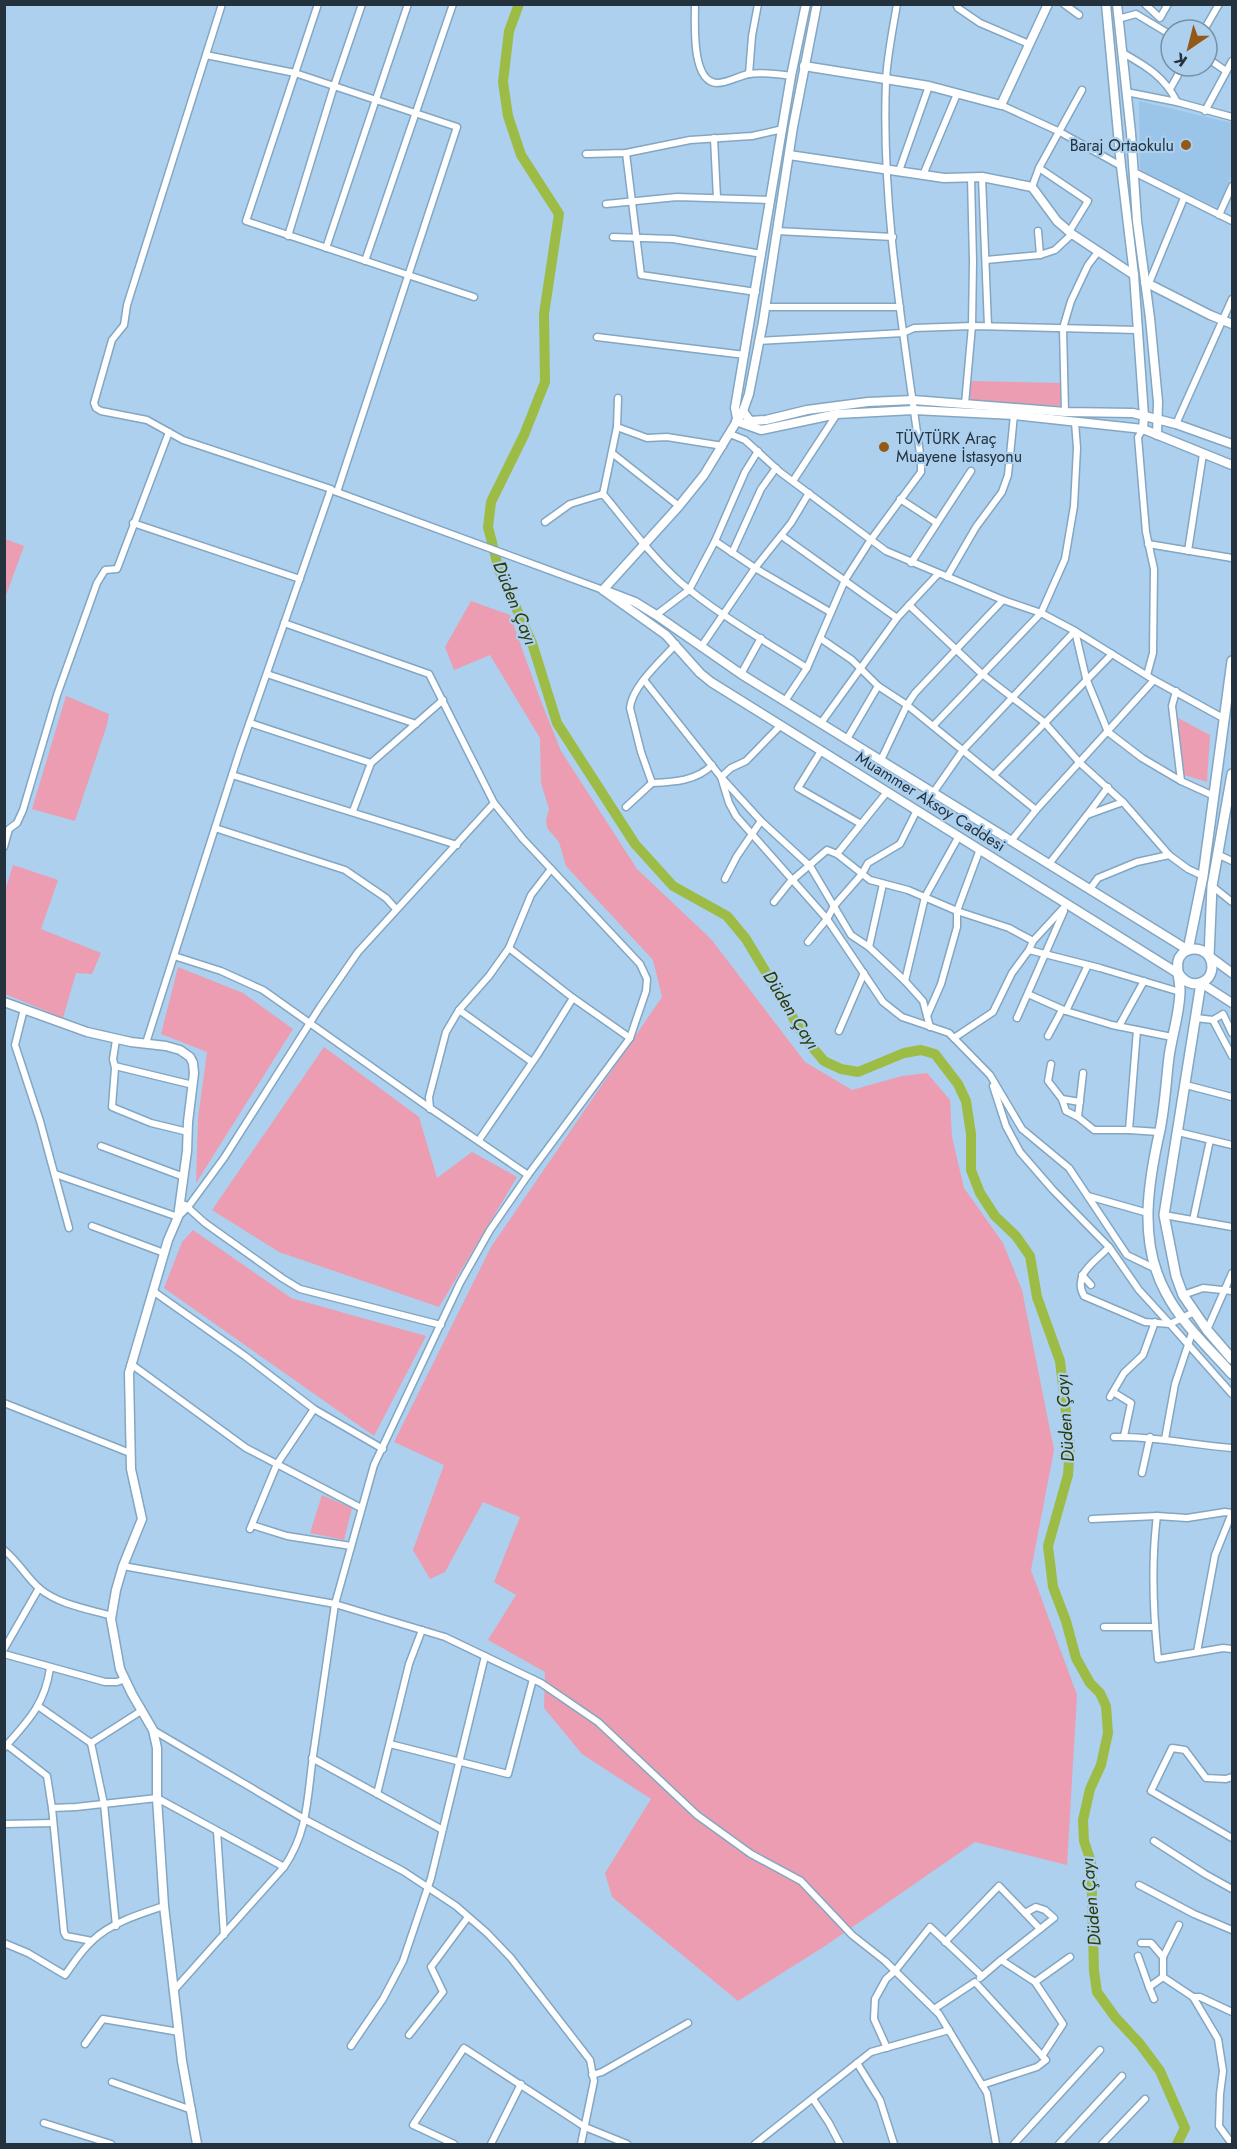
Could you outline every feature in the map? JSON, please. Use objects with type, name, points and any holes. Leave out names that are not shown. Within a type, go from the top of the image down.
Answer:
[{"type":"main road","points":[[806,4],[791,76],[735,408],[738,418],[761,430],[837,414],[914,410],[1014,415],[1143,429],[1233,465]]},
{"type":"main road","points":[[603,591],[679,506],[723,446],[749,393],[804,66],[817,4]]},
{"type":"main road","points":[[804,66],[929,86],[1001,105],[1048,4]]},
{"type":"main road","points":[[1106,4],[1134,275],[1143,429]]},
{"type":"main road","points":[[1117,4],[1137,221],[1147,283],[1159,420],[1158,435]]},
{"type":"main road","points":[[789,155],[944,178],[982,177],[1032,187],[1057,221],[1070,233],[1134,275]]},
{"type":"main road","points":[[771,200],[782,201]]},
{"type":"main road","points":[[1147,283],[1233,324]]},
{"type":"main road","points":[[750,424],[807,410],[868,402],[913,400],[1065,412],[1133,414],[1176,424],[1233,444]]},
{"type":"main road","name":"Muammer Aksoy Caddesi","points":[[603,591],[621,596],[656,615],[741,674],[1188,950]]},
{"type":"main road","name":"Muammer Aksoy Caddesi","points":[[603,591],[652,624],[676,644],[700,673],[711,682],[1179,974]]},
{"type":"main road","points":[[1233,661],[1223,718],[1203,876],[1188,950],[1178,962],[1180,992],[1148,1198],[1148,1244],[1167,1296],[1193,1330],[1233,1374]]},
{"type":"main road","points":[[1233,774],[1229,811],[1217,854],[1212,886],[1209,956],[1212,961],[1212,972],[1201,983],[1164,1215],[1176,1276],[1183,1295],[1207,1330],[1228,1349],[1233,1359]]},
{"type":"main road","points":[[1188,950],[1202,950],[1233,973]]},
{"type":"main road","points":[[1179,974],[1191,983],[1201,983],[1233,1003]]},
{"type":"main road","points":[[4,1002],[116,1040],[180,1050],[190,1056],[193,1063],[194,1073],[178,1217],[164,1252],[131,1364],[129,1453],[142,1519],[123,1566],[112,1616],[114,1645],[125,1679],[153,1730],[157,1748],[157,1798],[164,1906],[179,2032],[197,2145]]},
{"type":"street","points":[[222,4],[127,305],[124,325],[112,340],[94,403],[96,408],[147,420],[193,444],[334,491],[603,591]]},
{"type":"street","points":[[318,4],[246,221],[474,297]]},
{"type":"street","points":[[288,236],[362,4]]},
{"type":"street","points":[[326,248],[408,4]]},
{"type":"street","points":[[365,261],[453,4]]},
{"type":"street","points":[[695,4],[699,68],[705,78],[720,83],[749,74],[791,76]]},
{"type":"street","points":[[749,74],[752,36],[758,4]]},
{"type":"street","points":[[785,701],[807,668],[845,580],[870,541],[921,472],[885,169],[886,79],[897,4]]},
{"type":"street","points":[[956,4],[958,8],[980,23],[1029,44]]},
{"type":"street","points":[[1064,4],[1078,15]]},
{"type":"street","points":[[1118,20],[1136,14],[1143,4],[1160,18],[1168,4]]},
{"type":"street","points":[[1211,18],[1219,4]]},
{"type":"street","points":[[1136,14],[1159,28]]},
{"type":"street","points":[[1123,53],[1147,66],[1164,80],[1177,102]]},
{"type":"street","points":[[146,1043],[232,775],[284,623],[334,491],[457,128],[295,74],[206,55]]},
{"type":"street","points":[[1205,111],[1233,61]]},
{"type":"street","points":[[1219,66],[1226,71]]},
{"type":"street","points":[[1170,89],[1176,78]]},
{"type":"street","points":[[899,171],[929,86]]},
{"type":"street","points":[[1032,187],[1039,168],[1082,90]]},
{"type":"street","points":[[1126,92],[1177,102],[1233,117]]},
{"type":"street","points":[[923,175],[957,94]]},
{"type":"street","points":[[1001,105],[1060,132],[1121,166]]},
{"type":"street","points":[[586,154],[626,153],[690,140],[752,136],[783,129]]},
{"type":"street","points":[[714,138],[717,198]]},
{"type":"street","points":[[626,153],[641,275],[756,292]]},
{"type":"street","points":[[986,260],[1040,255],[1055,250],[1070,233],[1088,201],[1039,168]]},
{"type":"street","points":[[1134,172],[1233,222]]},
{"type":"street","points":[[965,404],[972,326],[971,177]]},
{"type":"street","points":[[982,177],[988,326]]},
{"type":"street","points":[[1219,215],[1233,186]]},
{"type":"street","points":[[606,204],[677,197],[771,200]]},
{"type":"street","points":[[1147,283],[1184,198]]},
{"type":"street","points":[[777,231],[893,237]]},
{"type":"street","points":[[1038,231],[1040,255]]},
{"type":"street","points":[[613,237],[673,239],[762,254]]},
{"type":"street","points":[[1065,412],[1063,328],[1071,301],[1088,265],[1098,252]]},
{"type":"street","points":[[1176,424],[1233,299]]},
{"type":"street","points":[[765,307],[900,307]]},
{"type":"street","points":[[759,341],[903,333],[914,328],[972,326],[1138,330]]},
{"type":"street","points":[[597,337],[745,356]]},
{"type":"street","points":[[603,494],[617,427],[618,398]]},
{"type":"street","points":[[868,402],[871,412]]},
{"type":"street","points":[[793,481],[837,414]]},
{"type":"street","points":[[947,577],[976,527],[1002,492],[1008,475],[1014,415]]},
{"type":"street","points":[[933,726],[1041,613],[1065,560],[1074,506],[1077,448],[1075,422]]},
{"type":"street","points":[[745,440],[750,424]]},
{"type":"street","points":[[617,427],[647,438],[667,437],[723,446]]},
{"type":"street","points":[[1143,429],[1138,437],[1146,532],[1154,569],[1153,653],[1147,675]]},
{"type":"street","points":[[4,847],[9,829],[17,822],[23,810],[57,695],[97,583],[105,570],[117,569],[169,432]]},
{"type":"street","points":[[730,434],[745,440],[776,468],[886,551],[938,574],[1041,613],[1223,718]]},
{"type":"street","points":[[656,615],[689,590],[715,542],[739,484],[758,451]]},
{"type":"street","points":[[612,453],[679,506]]},
{"type":"street","points":[[1188,551],[1203,454]]},
{"type":"street","points":[[732,553],[761,489],[776,468]]},
{"type":"street","points":[[911,563],[971,471]]},
{"type":"street","points":[[701,647],[755,568],[782,536],[809,493]]},
{"type":"street","points":[[544,522],[570,504],[603,494]]},
{"type":"street","points":[[603,494],[645,545],[689,590],[807,668]]},
{"type":"street","points":[[900,499],[937,523]]},
{"type":"street","points":[[133,523],[300,579]]},
{"type":"street","points":[[782,536],[897,618]]},
{"type":"street","points":[[715,542],[830,612]]},
{"type":"street","points":[[1148,544],[1233,558]]},
{"type":"street","points":[[821,723],[897,618],[938,574]]},
{"type":"street","points":[[881,760],[915,693],[1003,600]]},
{"type":"street","points":[[909,605],[982,674],[1044,722],[1080,763],[1123,802],[1169,855],[1188,869],[1203,876]]},
{"type":"street","points":[[175,1989],[284,1867],[292,1855],[306,1820],[312,1758],[335,1604],[375,1465],[460,1282],[485,1239],[528,1175],[630,1038],[644,1002],[647,980],[640,964],[551,869],[494,803],[429,674],[284,623]]},
{"type":"street","points":[[1075,631],[1086,678],[1108,732],[1142,758],[1181,781],[1214,796]]},
{"type":"street","points":[[933,793],[963,750],[1075,631]]},
{"type":"street","points":[[741,674],[761,638]]},
{"type":"street","points":[[820,638],[852,660],[878,686],[907,705],[1036,810]]},
{"type":"street","points":[[652,783],[641,752],[630,708],[633,695],[676,644]]},
{"type":"street","points":[[994,775],[1086,678],[1112,654]]},
{"type":"street","points":[[267,674],[416,724]]},
{"type":"street","points":[[644,680],[712,765],[761,821],[810,866],[851,935],[869,947],[923,1001],[930,1027]]},
{"type":"street","points":[[1011,841],[1036,810],[1154,680]]},
{"type":"street","points":[[847,740],[878,686]]},
{"type":"street","points":[[1176,691],[1172,706],[1181,781]]},
{"type":"street","points":[[353,811],[371,763],[443,700]]},
{"type":"street","points":[[250,723],[371,763]]},
{"type":"street","points":[[722,777],[731,768],[746,761],[781,725]]},
{"type":"street","points":[[821,751],[798,788],[861,824]]},
{"type":"street","points":[[626,807],[652,783],[680,781],[701,774],[712,765]]},
{"type":"street","points":[[232,775],[457,845]]},
{"type":"street","points":[[722,777],[729,803],[736,816],[826,919],[883,1002],[902,1017],[949,1033],[990,1075],[1022,1129],[1069,1168],[1127,1255],[1156,1269]]},
{"type":"street","points":[[1049,864],[1108,787]]},
{"type":"street","points":[[837,854],[887,792]]},
{"type":"street","points":[[1087,815],[1123,802]]},
{"type":"street","points":[[54,1174],[178,1217],[224,1158],[309,1023],[358,952],[494,803]]},
{"type":"street","points":[[808,942],[834,906],[862,874],[868,862],[900,844],[917,810]]},
{"type":"street","points":[[725,879],[737,856],[761,821]]},
{"type":"street","points":[[215,828],[345,870],[386,898],[396,909]]},
{"type":"street","points":[[905,981],[925,897],[958,836]]},
{"type":"street","points":[[927,1016],[944,972],[957,927],[957,911],[980,849]]},
{"type":"street","points":[[774,902],[793,879],[827,850],[837,854],[870,880],[908,890],[957,911],[1009,928],[1033,941]]},
{"type":"street","points":[[1217,854],[1233,861]]},
{"type":"street","points":[[1090,889],[1098,878],[1137,861],[1169,855]]},
{"type":"street","points":[[430,1108],[429,1097],[446,1032],[459,1010],[489,976],[509,948],[531,895],[551,869]]},
{"type":"street","points":[[869,947],[883,884]]},
{"type":"street","points":[[1212,886],[1233,902]]},
{"type":"street","points":[[954,1038],[993,1012],[1012,972],[1033,941],[1066,904]]},
{"type":"street","points":[[1017,1018],[1066,904]]},
{"type":"street","points":[[509,948],[573,999],[630,1038]]},
{"type":"street","points":[[1029,950],[1180,992]]},
{"type":"street","points":[[174,956],[221,971],[263,990],[528,1175]]},
{"type":"street","points":[[1048,1036],[1088,965]]},
{"type":"street","points":[[839,1031],[864,973]]},
{"type":"street","points":[[1119,1026],[1144,981]]},
{"type":"street","points":[[1028,994],[1064,1010],[1119,1026],[1172,1037]]},
{"type":"street","points":[[478,1140],[573,999]]},
{"type":"street","points":[[24,1009],[15,1045],[40,1121],[69,1228]]},
{"type":"street","points":[[459,1010],[532,1062]]},
{"type":"street","points":[[1196,1018],[1213,1020],[1223,1014],[1233,1033]]},
{"type":"street","points":[[1213,1020],[1233,1056]]},
{"type":"street","points":[[1130,1130],[1137,1030]]},
{"type":"street","points":[[116,1040],[113,1059],[115,1066],[112,1103],[114,1108],[151,1124],[188,1132]]},
{"type":"street","points":[[1051,1064],[1048,1081],[1062,1100],[1066,1111],[1094,1130],[1159,1132]]},
{"type":"street","points":[[115,1066],[192,1084]]},
{"type":"street","points":[[1078,1117],[1083,1072]]},
{"type":"street","points":[[990,1075],[1006,1126],[1020,1152],[1053,1190],[1109,1247],[1138,1290],[1233,1394]]},
{"type":"street","points":[[1186,1085],[1233,1097]]},
{"type":"street","points":[[1062,1100],[1080,1102]]},
{"type":"street","points":[[1178,1132],[1233,1145]]},
{"type":"street","points":[[1193,1220],[1210,1140]]},
{"type":"street","points":[[100,1146],[183,1177]]},
{"type":"street","points":[[1087,1196],[1148,1213]]},
{"type":"street","points":[[179,1201],[205,1223],[300,1289],[441,1325]]},
{"type":"street","points":[[1164,1215],[1233,1227]]},
{"type":"street","points":[[92,1226],[164,1252]]},
{"type":"street","points":[[1109,1247],[1082,1275],[1080,1287],[1084,1296],[1145,1322],[1170,1324],[1194,1312]]},
{"type":"street","points":[[1207,1330],[1229,1291],[1233,1274]]},
{"type":"street","points":[[1082,1275],[1091,1285]]},
{"type":"street","points":[[1183,1295],[1196,1289],[1229,1291]]},
{"type":"street","points":[[153,1291],[245,1356],[314,1409],[382,1449]]},
{"type":"street","points":[[1124,1437],[1131,1403],[1112,1395],[1124,1373],[1143,1355],[1155,1322]]},
{"type":"street","points":[[1165,1439],[1175,1384],[1193,1330]]},
{"type":"street","points":[[131,1364],[246,1448],[361,1508]]},
{"type":"street","points":[[4,1403],[129,1453]]},
{"type":"street","points":[[314,1409],[277,1464],[251,1527],[287,1536],[351,1546]]},
{"type":"street","points":[[1114,1437],[1150,1437],[1233,1448]]},
{"type":"street","points":[[1142,1473],[1150,1437]]},
{"type":"street","points":[[1092,1519],[1157,1516],[1187,1518],[1232,1513],[1215,1555],[1197,1652]]},
{"type":"street","points":[[1157,1516],[1153,1548],[1154,1627],[1158,1659],[1223,1648],[1233,1649]]},
{"type":"street","points":[[4,1550],[15,1559],[39,1588],[60,1601],[112,1616]]},
{"type":"street","points":[[123,1566],[335,1604],[445,1637],[533,1679],[598,1722],[697,1815],[751,1854],[801,1881],[852,1935],[895,1971],[934,2009],[987,2093],[996,2145]]},
{"type":"street","points":[[4,1649],[39,1588]]},
{"type":"street","points":[[1104,1627],[1154,1627]]},
{"type":"street","points":[[377,1794],[409,1664],[422,1630]]},
{"type":"street","points":[[4,1654],[105,1682],[125,1679]]},
{"type":"street","points":[[351,2046],[395,1978],[403,1961],[428,1887],[485,1656]]},
{"type":"street","points":[[50,1668],[46,1690],[38,1706],[6,1747],[47,1776],[64,1932],[66,1936],[92,1941]]},
{"type":"street","points":[[390,1744],[508,1774],[533,1679]]},
{"type":"street","points":[[38,1706],[92,1743],[104,1804],[116,1926]]},
{"type":"street","points":[[92,1743],[141,1711]]},
{"type":"street","points":[[153,1730],[306,1820],[403,1871],[468,1917],[511,1958],[590,2060],[594,2081],[581,2145]]},
{"type":"street","points":[[1233,1777],[1206,1778],[1185,1750],[1172,1748],[1151,1791],[1232,1838],[1233,1833]]},
{"type":"street","points":[[312,1758],[441,1829]]},
{"type":"street","points":[[52,1808],[157,1798],[284,1867]]},
{"type":"street","points":[[4,1824],[53,1823]]},
{"type":"street","points":[[217,1831],[224,1935]]},
{"type":"street","points":[[1154,1841],[1233,1889]]},
{"type":"street","points":[[1139,1885],[1194,1914],[1233,1930]]},
{"type":"street","points":[[945,1942],[999,1886],[1040,1929]]},
{"type":"street","points":[[4,1943],[28,1953],[65,1975],[92,1941],[141,1913],[164,1906]]},
{"type":"street","points":[[934,2009],[975,1982],[1054,1918],[1045,1910],[1036,1907],[1025,1913]]},
{"type":"street","points":[[409,2035],[443,1992],[431,1967],[468,1917]]},
{"type":"street","points":[[1163,1977],[1163,1957],[1179,1924]]},
{"type":"street","points":[[887,2048],[874,2019],[875,1998],[886,1979],[930,1928],[982,1976]]},
{"type":"street","points":[[1141,1943],[1151,1943],[1163,1957]]},
{"type":"street","points":[[1138,1956],[1154,1999]]},
{"type":"street","points":[[1035,1982],[1070,1957]]},
{"type":"street","points":[[1001,1960],[1035,1982],[1063,2024],[1042,2056]]},
{"type":"street","points":[[1149,1987],[1163,1977]]},
{"type":"street","points":[[1163,1977],[1193,1997],[1218,2039],[1223,2071],[1219,2126],[1233,2144]]},
{"type":"street","points":[[975,1982],[1046,2060],[1037,2067],[982,2085]]},
{"type":"street","points":[[1193,1997],[1200,1996],[1233,2012]]},
{"type":"street","points":[[85,2044],[103,2019],[179,2032]]},
{"type":"street","points":[[592,2075],[602,2072],[688,2024]]},
{"type":"street","points":[[755,2145],[871,2052],[949,2030]]},
{"type":"street","points":[[453,2145],[413,2125],[464,2048],[585,2127],[627,2145]]},
{"type":"street","points":[[1014,2145],[1100,2050]]},
{"type":"street","points":[[857,2063],[880,2100],[894,2145]]},
{"type":"street","points":[[1059,2145],[1122,2076]]},
{"type":"street","points":[[112,2082],[192,2110]]},
{"type":"street","points":[[491,2145],[521,2084]]},
{"type":"street","points":[[813,2099],[840,2145]]},
{"type":"street","points":[[1102,2145],[1145,2100]]},
{"type":"street","points":[[44,2123],[111,2145]]},
{"type":"shaded area","name":"Baraj Ortaokulu","points":[[1139,101],[1232,123],[1232,174],[1218,208],[1142,173]]},
{"type":"shaded area","points":[[970,381],[1061,383],[1060,406],[970,400]]},
{"type":"shaded area","points":[[4,539],[24,546],[5,598]]},
{"type":"shaded area","points":[[471,601],[510,615],[561,751],[637,869],[711,939],[805,1062],[852,1090],[902,1076],[927,1073],[950,1100],[952,1137],[964,1188],[1003,1243],[1022,1290],[1054,1450],[1031,1570],[1077,1695],[1067,1865],[975,1842],[825,1946],[738,2001],[612,1897],[605,1873],[651,1799],[582,1754],[544,1708],[545,1672],[488,1640],[516,1595],[494,1582],[520,1517],[483,1502],[445,1572],[430,1579],[413,1550],[444,1465],[394,1442],[491,1247],[662,997],[653,960],[566,866],[559,842],[547,828],[546,820],[549,809],[541,783],[540,738],[490,655],[454,670],[445,647]]},
{"type":"shaded area","points":[[66,696],[109,714],[75,821],[32,809]]},
{"type":"shaded area","points":[[1178,718],[1210,735],[1207,782],[1184,775]]},
{"type":"shaded area","points":[[13,865],[58,880],[41,929],[101,953],[92,974],[76,973],[63,1018],[5,994],[5,891]]},
{"type":"shaded area","points":[[178,967],[243,993],[293,1029],[196,1183],[198,1118],[207,1052],[161,1034]]},
{"type":"shaded area","points":[[324,1047],[419,1117],[437,1178],[472,1152],[517,1177],[439,1307],[279,1252],[212,1210]]},
{"type":"shaded area","points":[[193,1230],[291,1298],[426,1336],[374,1436],[164,1288],[182,1242]]},
{"type":"shaded area","points":[[322,1495],[352,1508],[344,1540],[310,1533]]},
{"type":"waterway","name":"Düden Çayı","points":[[519,4],[509,31],[503,82],[508,116],[521,155],[559,214],[544,314],[545,382],[524,435],[491,502],[488,527],[499,570],[532,643],[557,723],[635,844],[673,886],[727,916],[746,939],[807,1041],[824,1061],[841,1069],[858,1072],[904,1053],[921,1050],[935,1054],[958,1084],[966,1101],[971,1134],[971,1170],[980,1193],[995,1216],[1016,1236],[1030,1256],[1037,1297],[1060,1361],[1070,1447],[1068,1475],[1048,1546],[1053,1587],[1066,1621],[1076,1658],[1090,1683],[1100,1693],[1106,1706],[1108,1733],[1101,1765],[1090,1789],[1083,1820],[1084,1841],[1091,1862],[1094,1971],[1097,1992],[1160,2071],[1185,2128],[1177,2144]]},
{"type":"place","name":"Baraj Ortaokulu","points":[[1186,145]]},
{"type":"place","name":"TÜVTÜRK Araç Muayene İstasyonu","points":[[884,447]]}]
